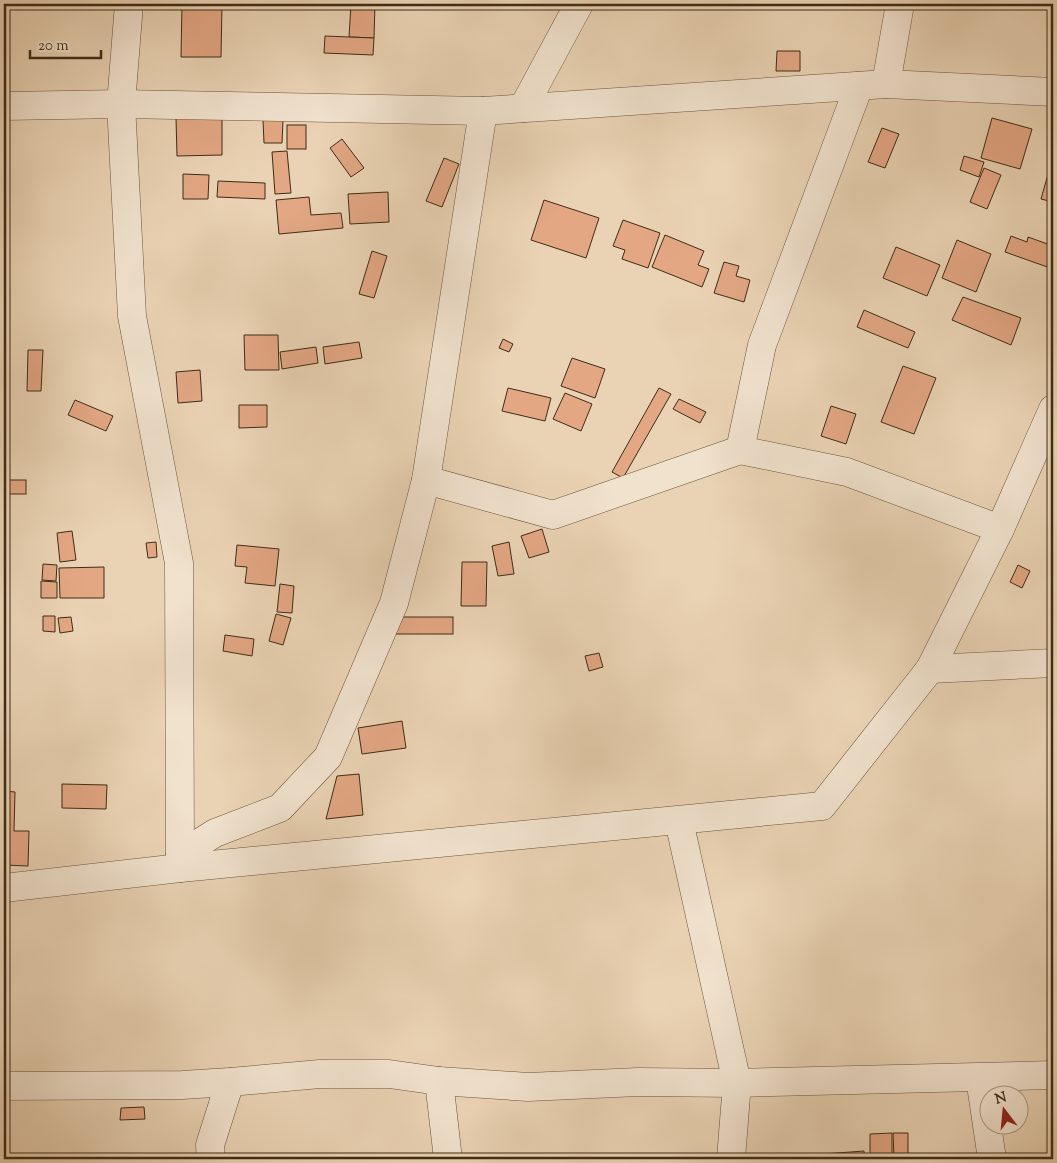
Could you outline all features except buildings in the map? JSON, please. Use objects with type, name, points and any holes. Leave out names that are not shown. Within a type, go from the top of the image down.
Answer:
[{"type":"street","points":[[129,4],[120,104],[132,316],[179,563],[180,861]]},
{"type":"street","points":[[523,108],[579,4]]},
{"type":"street","points":[[886,84],[900,4]]},
{"type":"street","points":[[4,106],[120,104],[483,111],[886,84],[1053,92]]},
{"type":"street","points":[[740,450],[762,345],[858,86]]},
{"type":"street","points":[[180,861],[215,833],[280,808],[328,757],[394,602],[426,480],[483,111]]},
{"type":"street","points":[[4,888],[180,861],[679,821],[822,806],[930,669],[1000,529],[1053,409]]},
{"type":"street","points":[[426,480],[553,515],[740,450],[847,472],[1000,529]]},
{"type":"street","points":[[930,669],[1053,663]]},
{"type":"street","points":[[679,821],[737,1083],[731,1159]]},
{"type":"street","points":[[4,1086],[182,1085],[320,1074],[389,1074],[439,1081],[528,1087],[638,1082],[737,1083],[1053,1075]]},
{"type":"street","points":[[980,1078],[992,1159]]},
{"type":"street","points":[[439,1081],[448,1159]]},
{"type":"street","points":[[211,1159],[210,1145],[230,1082]]}]
